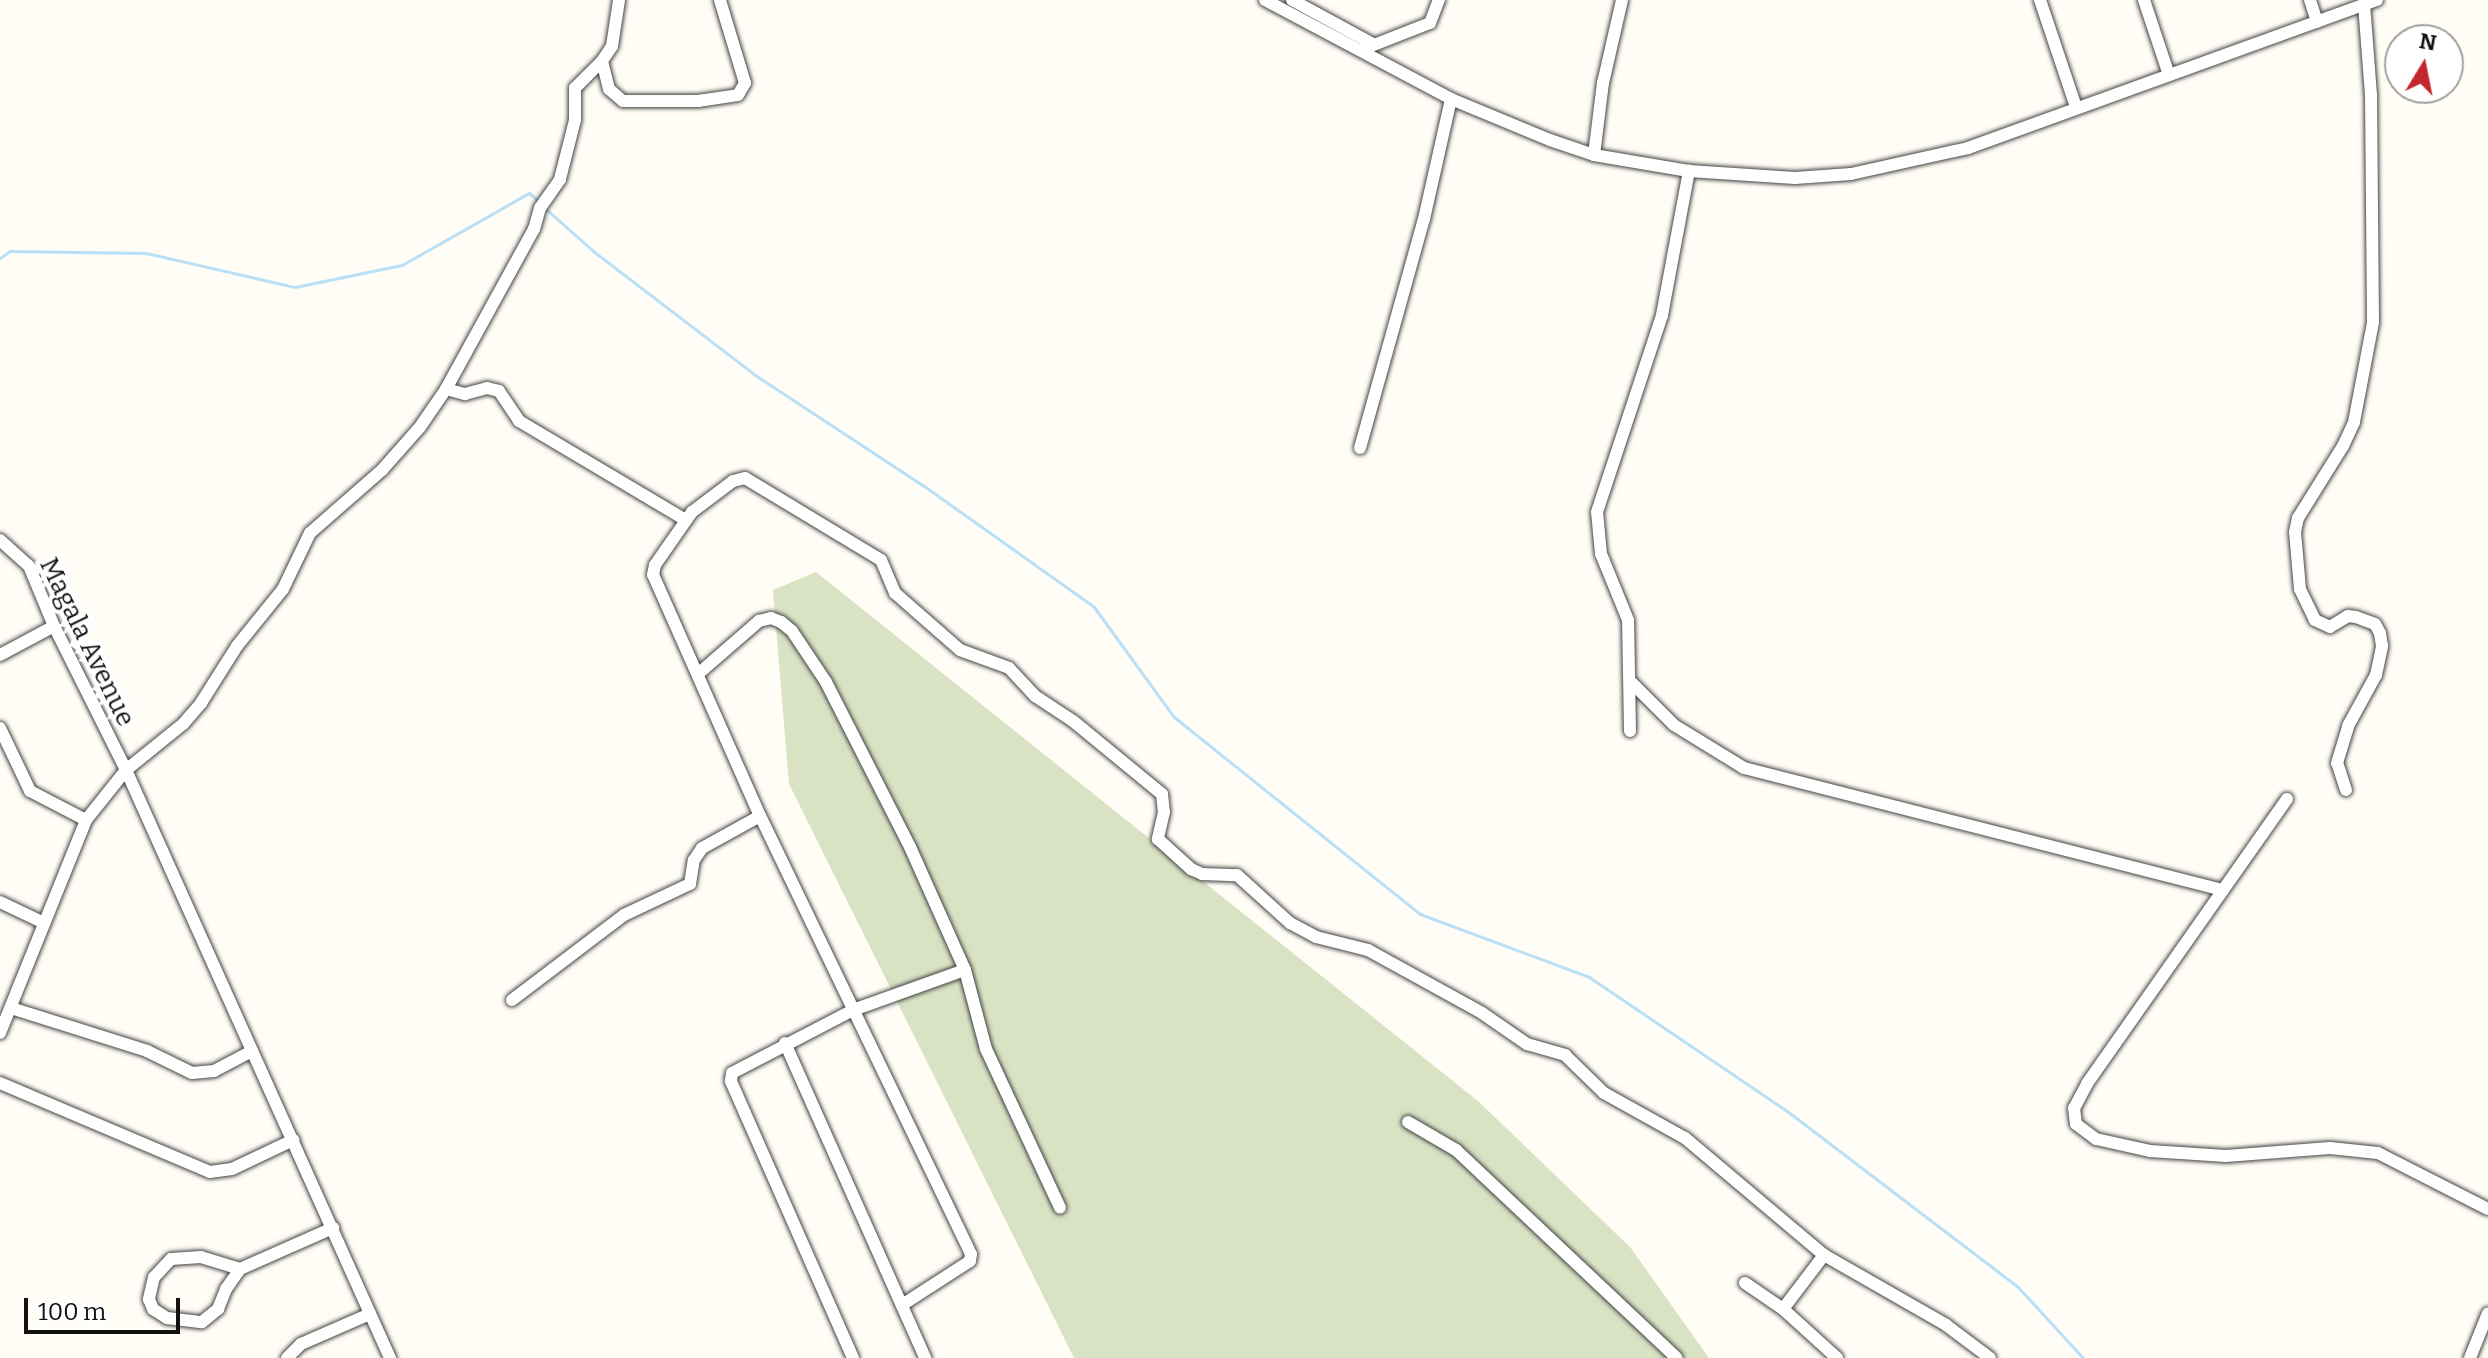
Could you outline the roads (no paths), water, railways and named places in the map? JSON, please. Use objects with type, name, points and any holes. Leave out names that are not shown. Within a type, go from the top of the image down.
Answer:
[{"type":"street","points":[[1,1030],[86,820],[126,770],[183,724],[201,703],[237,646],[283,589],[310,533],[382,470],[420,427],[446,389],[534,229],[540,208],[551,196],[566,159],[575,120],[575,88],[602,61],[616,33],[619,0]]},
{"type":"street","points":[[602,61],[609,89],[623,101],[698,101],[738,95],[745,83],[720,0]]},
{"type":"street","points":[[1265,0],[1367,47],[1430,23],[1439,0]]},
{"type":"street","points":[[1292,0],[1451,99],[1550,140],[1594,155],[1754,178],[1851,174],[1968,148],[2370,2],[2373,322],[2354,422],[2343,446],[2298,518],[2295,532],[2300,589],[2315,620],[2330,627],[2348,616],[2356,617],[2375,624],[2380,633],[2382,646],[2376,675],[2348,726],[2337,763],[2346,790]]},
{"type":"street","points":[[1594,155],[1603,83],[1622,0]]},
{"type":"street","points":[[2040,0],[2076,107]]},
{"type":"street","points":[[2144,0],[2169,75]]},
{"type":"street","points":[[2310,0],[2317,22]]},
{"type":"street","points":[[1360,448],[1424,219],[1451,99]]},
{"type":"street","points":[[1630,731],[1628,620],[1601,554],[1597,512],[1662,315],[1689,171]]},
{"type":"street","points":[[446,389],[465,394],[487,388],[499,391],[519,421],[686,520]]},
{"type":"street","points":[[902,1305],[971,1258],[760,816],[653,575],[655,565],[686,520],[733,481],[745,478],[881,560],[895,593],[960,650],[1009,668],[1035,696],[1073,721],[1162,794],[1164,812],[1158,839],[1191,869],[1202,874],[1237,875],[1290,923],[1316,937],[1368,950],[1482,1013],[1527,1044],[1565,1055],[1604,1093],[1685,1138],[1824,1255],[1946,1325],[1990,1358]]},
{"type":"street","name":"Magala Avenue","points":[[0,540],[29,566],[54,626],[126,770],[390,1358]]},
{"type":"street","points":[[698,674],[759,621],[771,618],[792,631],[826,682],[878,781],[965,970],[986,1049],[1060,1208]]},
{"type":"street","points":[[0,655],[54,626]]},
{"type":"street","points":[[1630,681],[1674,725],[1744,768],[2223,890]]},
{"type":"street","points":[[1,732],[30,791],[86,820]]},
{"type":"street","points":[[2287,799],[2087,1084],[2074,1108],[2076,1124],[2096,1139],[2150,1151],[2226,1156],[2330,1148],[2378,1153],[2488,1209]]},
{"type":"street","points":[[512,1000],[624,915],[690,884],[694,860],[702,848],[760,816]]},
{"type":"street","points":[[0,902],[44,923]]},
{"type":"street","points":[[853,1358],[731,1081],[732,1073],[740,1066],[853,1010],[965,970]]},
{"type":"street","points":[[11,1008],[147,1051],[192,1073],[214,1071],[252,1051]]},
{"type":"street","points":[[785,1043],[925,1358]]},
{"type":"street","points":[[0,1083],[210,1172],[232,1169],[293,1140]]},
{"type":"street","points":[[1408,1122],[1456,1150],[1677,1358]]},
{"type":"street","points":[[240,1269],[201,1257],[171,1259],[154,1277],[149,1299],[153,1309],[180,1322],[202,1322],[218,1309],[226,1289],[240,1269],[333,1228]]},
{"type":"street","points":[[1783,1309],[1824,1255]]},
{"type":"street","points":[[1745,1283],[1783,1309],[1837,1358]]},
{"type":"street","points":[[2470,1358],[2488,1313]]},
{"type":"street","points":[[287,1358],[301,1344],[370,1314]]},
{"type":"waterway","points":[[0,258],[10,251],[146,253],[295,287],[402,265],[529,193],[541,203]]},
{"type":"waterway","points":[[546,209],[593,251],[755,375],[924,486],[1094,607],[1174,717],[1420,914],[1589,977],[1787,1111],[2018,1287],[2083,1358]]}]
